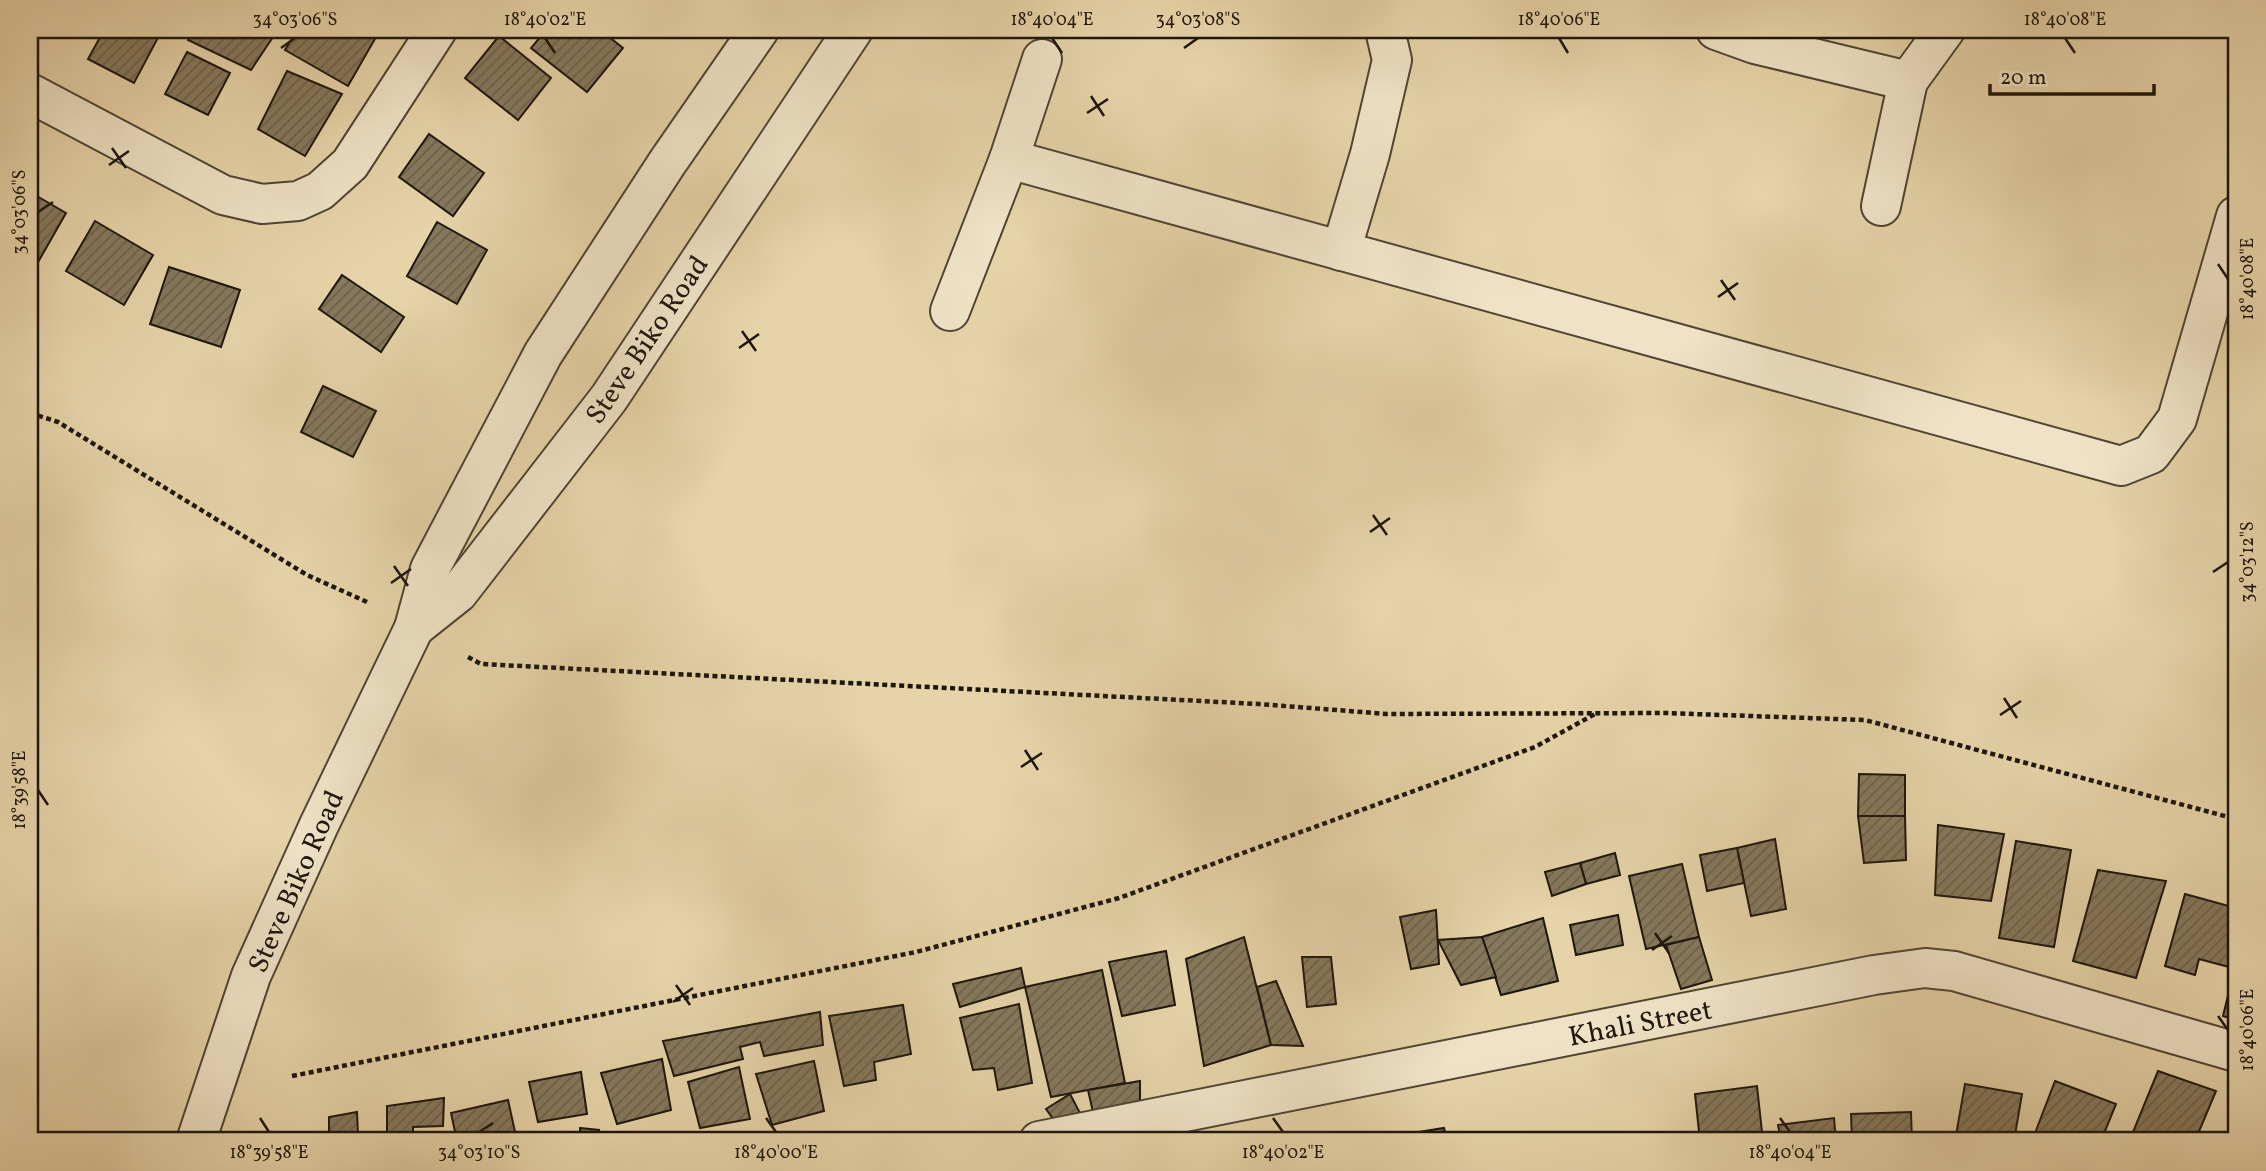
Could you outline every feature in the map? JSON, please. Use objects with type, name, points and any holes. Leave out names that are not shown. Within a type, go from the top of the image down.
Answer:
[{"type":"street","points":[[30,93],[223,195],[262,204],[298,201],[320,191],[350,164],[437,30]]},
{"type":"street","name":"Steve Biko Road","points":[[195,1141],[251,976],[319,825],[415,628],[430,569],[543,354],[667,163],[759,30]]},
{"type":"street","name":"Steve Biko Road","points":[[415,628],[458,593],[609,398],[853,30]]},
{"type":"street","points":[[1341,251],[1370,155],[1392,60],[1385,30]]},
{"type":"street","points":[[1716,30],[1755,44],[1908,81]]},
{"type":"street","points":[[1881,206],[1908,81],[1945,30]]},
{"type":"street","points":[[950,311],[1009,159],[1042,60]]},
{"type":"street","points":[[1009,159],[2121,466],[2151,454],[2177,419],[2236,216]]},
{"type":"street","name":"Khali Street","points":[[1039,1141],[1874,975],[1925,968],[1954,971],[2236,1052]]},
{"type":"path","points":[[30,413],[58,422],[307,575],[367,602]]},
{"type":"path","points":[[468,657],[481,664],[1231,702],[1387,714],[1597,713],[1865,720],[2236,819]]},
{"type":"path","points":[[292,1076],[916,952],[1119,898],[1535,747],[1597,713]]},
{"type":"building","points":[[104,30],[162,30],[134,83],[88,59]]},
{"type":"building","points":[[193,30],[257,30],[273,37],[251,70],[188,40]]},
{"type":"building","points":[[297,30],[380,30],[348,86],[285,50]]},
{"type":"building","points":[[546,30],[600,30],[623,48],[587,92],[531,48]]},
{"type":"building","points":[[499,36],[551,78],[518,120],[465,78]]},
{"type":"building","points":[[187,52],[230,73],[208,115],[165,94]]},
{"type":"building","points":[[287,71],[342,94],[305,156],[258,129]]},
{"type":"building","points":[[429,134],[484,173],[453,216],[399,177]]},
{"type":"building","points":[[30,192],[66,213],[37,264],[30,260]]},
{"type":"building","points":[[95,221],[153,255],[124,305],[66,271]]},
{"type":"building","points":[[437,222],[487,250],[457,304],[407,276]]},
{"type":"building","points":[[169,267],[240,290],[221,347],[150,324]]},
{"type":"building","points":[[342,275],[404,317],[381,352],[319,309]]},
{"type":"building","points":[[323,386],[376,411],[353,457],[301,432]]},
{"type":"building","points":[[1859,774],[1905,775],[1905,816],[1858,816]]},
{"type":"building","points":[[1858,816],[1905,816],[1906,860],[1864,863]]},
{"type":"building","points":[[1938,825],[2004,834],[1991,901],[1935,895]]},
{"type":"building","points":[[1775,839],[1786,909],[1751,916],[1737,848]]},
{"type":"building","points":[[2016,841],[2071,850],[2054,947],[1999,938]]},
{"type":"building","points":[[1737,848],[1744,883],[1707,891],[1700,855]]},
{"type":"building","points":[[1615,853],[1620,875],[1586,884],[1580,863]]},
{"type":"building","points":[[1580,863],[1586,884],[1552,896],[1545,872]]},
{"type":"building","points":[[1682,864],[1699,937],[1646,949],[1629,876]]},
{"type":"building","points":[[2098,870],[2166,881],[2136,978],[2073,961]]},
{"type":"building","points":[[2185,894],[2236,908],[2236,942],[2229,967],[2199,959],[2195,975],[2165,966]]},
{"type":"building","points":[[1436,910],[1439,964],[1411,969],[1400,917]]},
{"type":"building","points":[[1618,915],[1623,945],[1576,955],[1570,925]]},
{"type":"building","points":[[1543,918],[1558,981],[1501,995],[1482,937]]},
{"type":"building","points":[[1244,937],[1271,1045],[1204,1066],[1186,959]]},
{"type":"building","points":[[1482,937],[1496,977],[1461,985],[1438,940]]},
{"type":"building","points":[[1699,937],[1712,980],[1681,989],[1666,945]]},
{"type":"building","points":[[1166,951],[1175,1005],[1122,1016],[1109,962]]},
{"type":"building","points":[[1302,957],[1331,957],[1336,1004],[1307,1007]]},
{"type":"building","points":[[2236,963],[2236,1020],[2223,1016]]},
{"type":"building","points":[[1021,968],[1025,987],[960,1007],[953,984]]},
{"type":"building","points":[[1102,970],[1125,1083],[1051,1097],[1025,987]]},
{"type":"building","points":[[1276,981],[1303,1046],[1271,1045],[1257,987]]},
{"type":"building","points":[[1019,1004],[1032,1083],[998,1090],[994,1068],[973,1070],[960,1018]]},
{"type":"building","points":[[903,1005],[911,1054],[874,1062],[876,1080],[844,1086],[829,1016]]},
{"type":"building","points":[[820,1012],[823,1045],[764,1056],[760,1042],[740,1047],[743,1059],[674,1076],[663,1041]]},
{"type":"building","points":[[662,1059],[671,1110],[617,1124],[601,1073]]},
{"type":"building","points":[[814,1061],[824,1111],[772,1125],[756,1074]]},
{"type":"building","points":[[739,1067],[750,1119],[700,1128],[688,1082]]},
{"type":"building","points":[[2158,1071],[2216,1091],[2195,1141],[2142,1141],[2131,1137]]},
{"type":"building","points":[[581,1072],[587,1114],[538,1122],[529,1082]]},
{"type":"building","points":[[1140,1081],[1140,1103],[1093,1112],[1088,1090]]},
{"type":"building","points":[[2055,1081],[2116,1104],[2101,1141],[2032,1141]]},
{"type":"building","points":[[1965,1084],[2022,1094],[2014,1141],[1955,1141]]},
{"type":"building","points":[[1757,1086],[1763,1141],[1700,1141],[1695,1094]]},
{"type":"building","points":[[1070,1094],[1080,1113],[1054,1120],[1046,1109]]},
{"type":"building","points":[[444,1098],[443,1126],[413,1127],[413,1141],[387,1141],[387,1106]]},
{"type":"building","points":[[508,1100],[517,1141],[457,1141],[451,1113]]},
{"type":"building","points":[[357,1112],[358,1135],[329,1140],[329,1117]]},
{"type":"building","points":[[1911,1112],[1912,1141],[1852,1141],[1851,1114]]},
{"type":"building","points":[[1834,1118],[1836,1141],[1781,1141],[1778,1125]]},
{"type":"building","points":[[580,1128],[599,1130],[598,1141],[580,1141]]},
{"type":"building","points":[[1444,1128],[1447,1141],[1369,1140]]},
{"type":"building","points":[[630,1132],[631,1141],[611,1141],[610,1133]]}]
